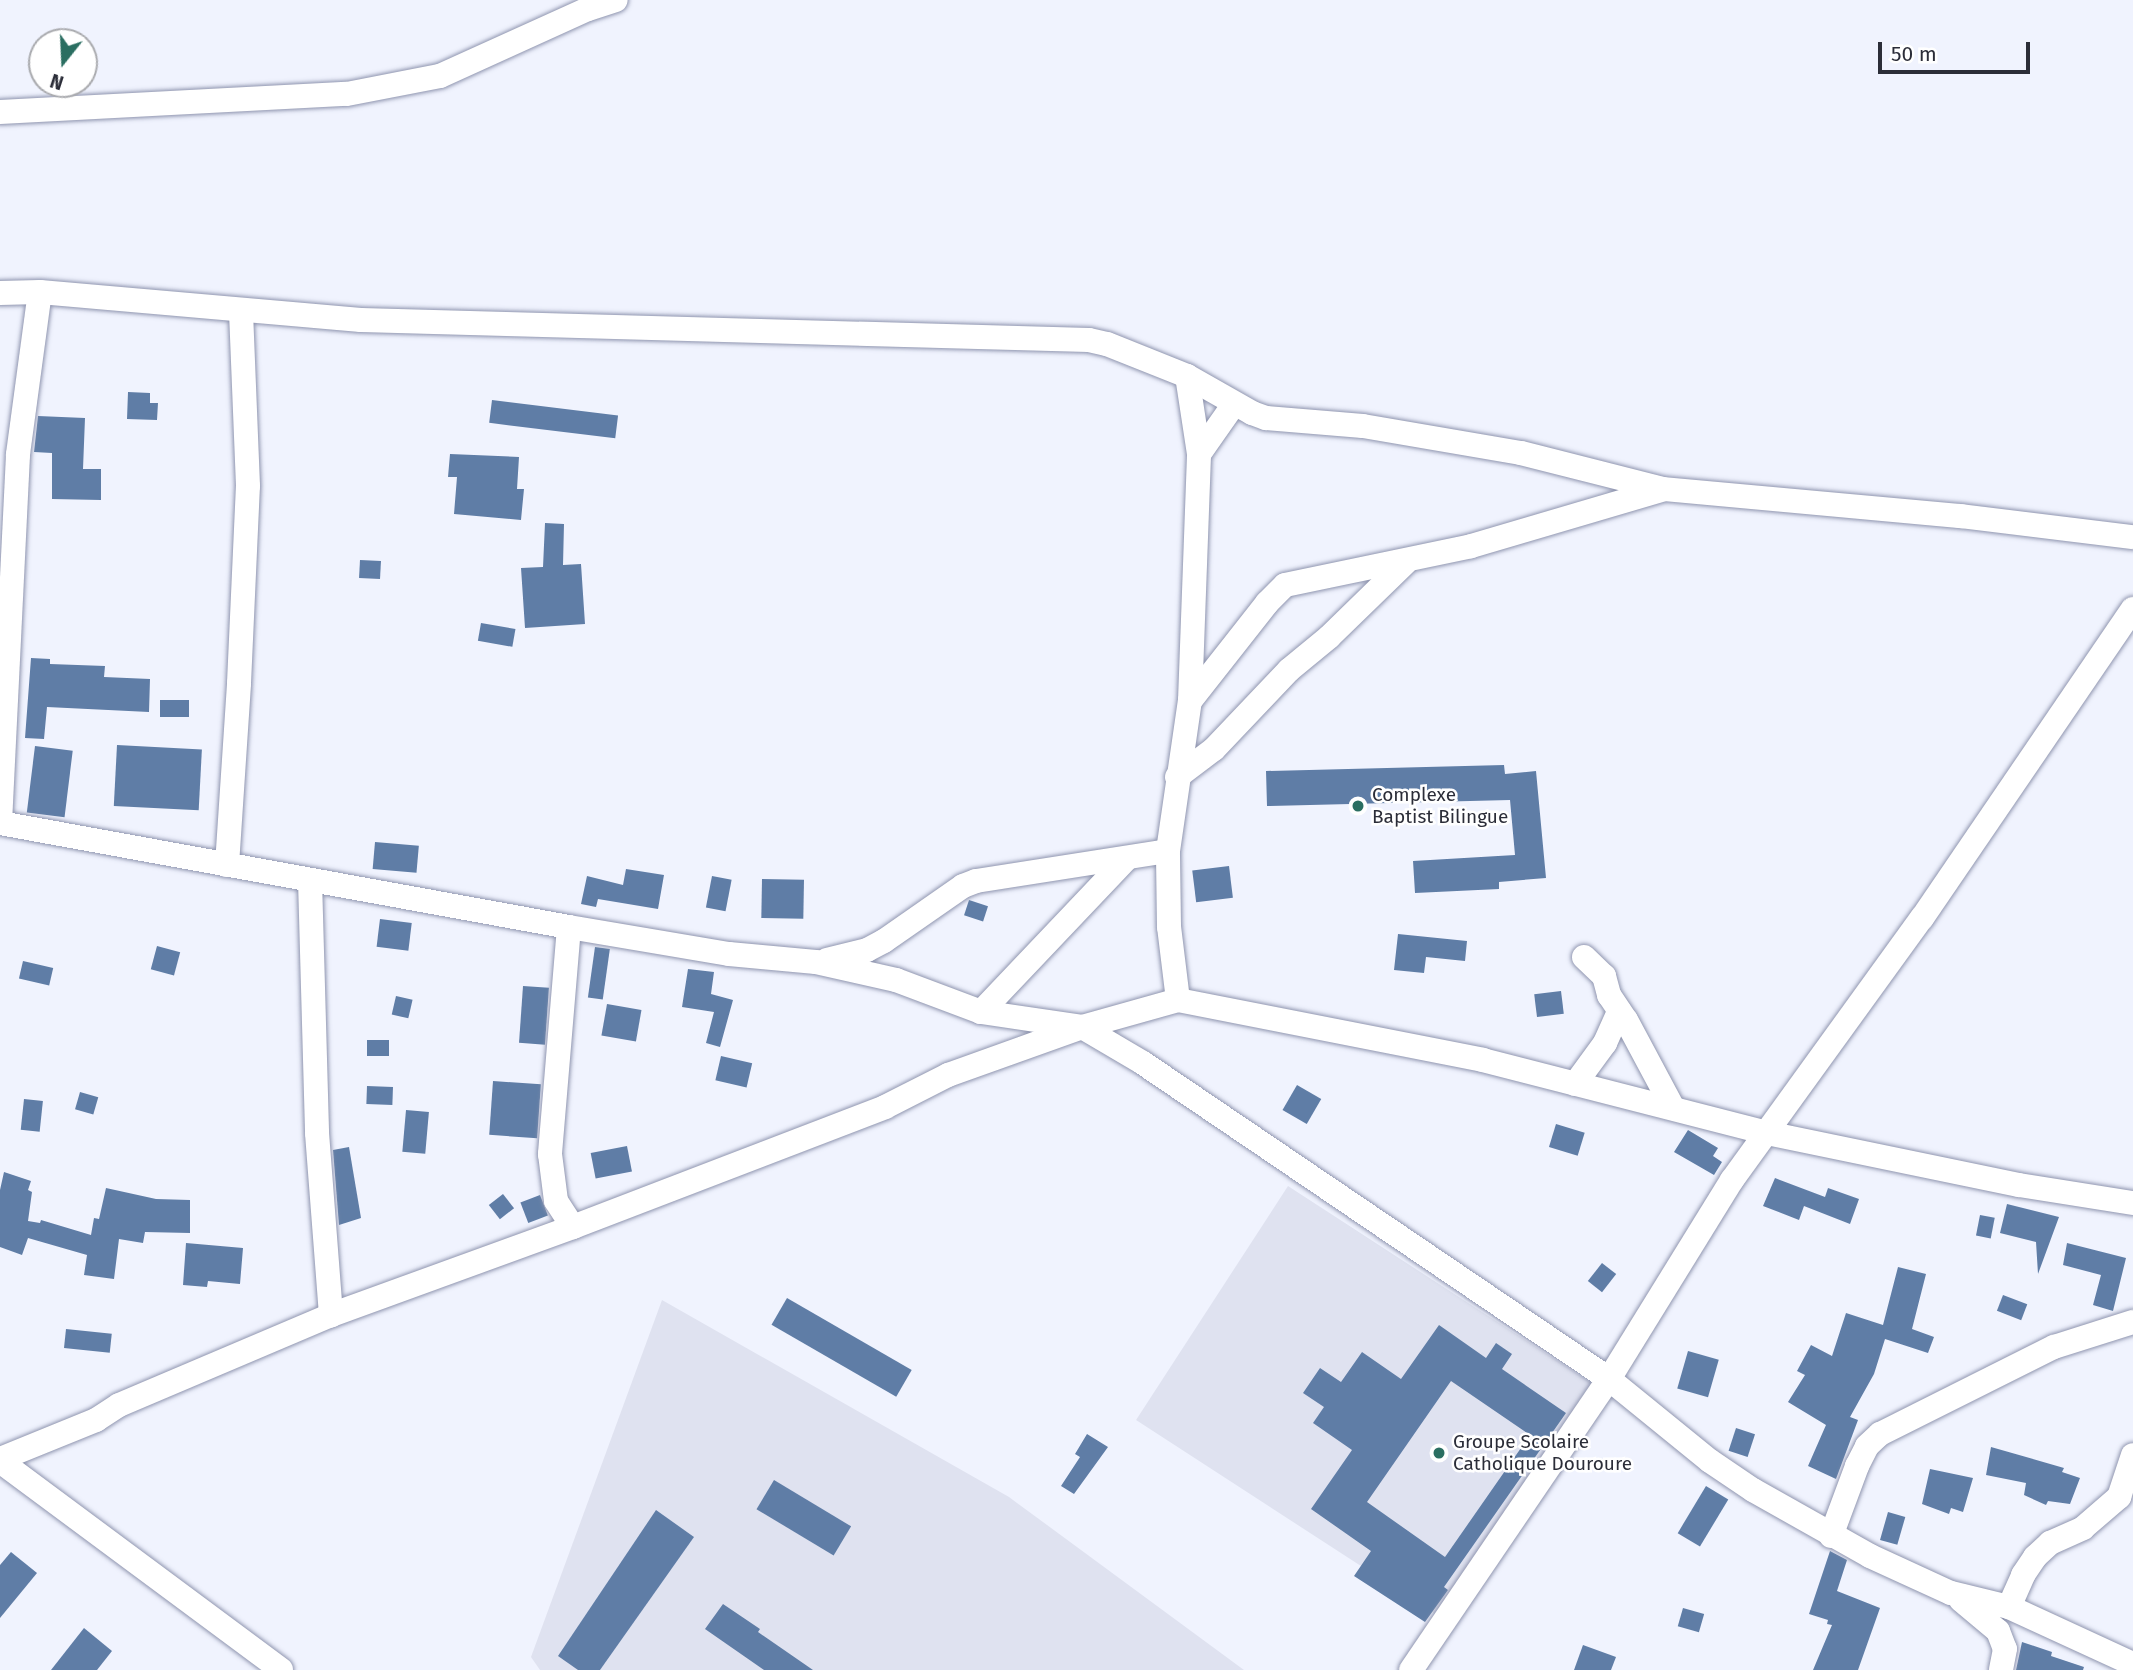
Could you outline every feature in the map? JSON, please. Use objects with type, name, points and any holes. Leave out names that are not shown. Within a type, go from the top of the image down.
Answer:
[{"type":"street","points":[[0,112],[347,94],[440,76],[588,9],[616,0]]},
{"type":"street","points":[[0,293],[40,292],[361,320],[1089,340],[1107,344],[1186,376],[1234,404],[1266,418],[1363,426],[1521,453],[1663,489],[1961,516],[2133,537]]},
{"type":"street","points":[[40,292],[9,481],[0,823],[569,927],[729,954],[817,962],[896,980],[981,1012],[1082,1027],[1143,1063],[1609,1379],[1710,1461],[1830,1536],[1951,1593],[2009,1607],[2133,1664]]},
{"type":"street","points":[[227,865],[239,683],[247,485],[241,310]]},
{"type":"street","points":[[1178,1000],[1169,927],[1168,851],[1190,701],[1199,454],[1186,376]]},
{"type":"street","points":[[1199,454],[1234,404]]},
{"type":"street","points":[[1190,701],[1267,603],[1285,585],[1406,562],[1471,546],[1663,489]]},
{"type":"street","points":[[1177,776],[1214,749],[1289,670],[1329,637],[1406,562]]},
{"type":"street","points":[[1411,1670],[1609,1379],[1732,1180],[1922,918],[2133,609]]},
{"type":"street","points":[[817,962],[867,950],[963,886],[976,881],[1168,851]]},
{"type":"street","points":[[981,1012],[1126,859]]},
{"type":"street","points":[[310,880],[317,1133],[331,1315]]},
{"type":"street","points":[[569,927],[550,1154],[556,1201],[573,1227]]},
{"type":"street","points":[[1584,957],[1604,976],[1609,995],[1673,1108]]},
{"type":"street","points":[[0,1460],[96,1420],[119,1405],[331,1315],[573,1227],[885,1107],[948,1075],[1082,1027],[1178,1000],[1483,1060],[1767,1133],[2019,1185],[2133,1203]]},
{"type":"street","points":[[1575,1084],[1605,1043],[1619,1011]]},
{"type":"street","points":[[1830,1536],[1857,1466],[1867,1446],[1880,1434],[2054,1347],[2133,1322]]},
{"type":"street","points":[[2009,1607],[2023,1575],[2035,1557],[2050,1543],[2083,1528],[2119,1497],[2133,1455]]},
{"type":"street","points":[[0,1460],[281,1670]]},
{"type":"street","points":[[1951,1593],[1998,1630],[2005,1650],[2001,1670]]},
{"type":"shaded area","points":[[1288,1186],[1596,1386],[1444,1620],[1136,1420]]},
{"type":"shaded area","points":[[662,1300],[1009,1497],[1244,1670],[540,1670],[531,1657]]},
{"type":"building","points":[[128,392],[150,393],[150,403],[158,403],[157,420],[127,419]]},
{"type":"building","points":[[492,400],[618,415],[615,438],[489,423]]},
{"type":"building","points":[[38,416],[85,418],[83,469],[101,469],[101,500],[52,499],[52,453],[34,452]]},
{"type":"building","points":[[450,454],[519,457],[517,489],[524,489],[521,520],[454,514],[457,477],[448,477]]},
{"type":"building","points":[[545,523],[564,524],[563,565],[581,564],[585,624],[525,628],[521,568],[543,567]]},
{"type":"building","points":[[360,560],[381,561],[380,579],[359,578]]},
{"type":"building","points":[[481,623],[515,629],[512,647],[478,641]]},
{"type":"building","points":[[31,658],[50,659],[50,664],[105,666],[104,677],[150,679],[149,712],[47,707],[44,739],[25,738]]},
{"type":"building","points":[[160,700],[189,700],[189,717],[160,717]]},
{"type":"building","points":[[117,745],[202,749],[199,810],[114,806]]},
{"type":"building","points":[[35,746],[73,751],[65,817],[27,813]]},
{"type":"building","points":[[1504,765],[1505,774],[1536,771],[1546,878],[1499,882],[1499,889],[1415,893],[1413,861],[1515,855],[1510,800],[1267,806],[1266,771]]},
{"type":"building","points":[[375,842],[419,846],[416,873],[373,869]]},
{"type":"building","points":[[1229,866],[1233,898],[1196,902],[1192,871]]},
{"type":"building","points":[[626,869],[664,875],[658,909],[598,899],[596,907],[581,904],[587,876],[623,885]]},
{"type":"building","points":[[712,876],[732,880],[726,911],[706,907]]},
{"type":"building","points":[[762,879],[804,880],[803,919],[761,918]]},
{"type":"building","points":[[969,900],[988,906],[983,921],[964,915]]},
{"type":"building","points":[[380,919],[412,923],[408,951],[377,947]]},
{"type":"building","points":[[1398,934],[1467,941],[1465,961],[1426,957],[1424,973],[1394,970]]},
{"type":"building","points":[[157,946],[180,952],[174,975],[151,969]]},
{"type":"building","points":[[595,947],[610,949],[603,1000],[588,998]]},
{"type":"building","points":[[23,961],[53,968],[49,986],[19,979]]},
{"type":"building","points":[[688,969],[714,972],[711,994],[733,1000],[720,1047],[706,1043],[714,1012],[682,1007]]},
{"type":"building","points":[[523,986],[549,988],[545,1045],[519,1043]]},
{"type":"building","points":[[1561,991],[1564,1014],[1537,1017],[1534,994]]},
{"type":"building","points":[[396,996],[413,1000],[408,1018],[392,1015]]},
{"type":"building","points":[[607,1004],[641,1010],[636,1042],[601,1036]]},
{"type":"building","points":[[367,1040],[389,1040],[389,1056],[367,1056]]},
{"type":"building","points":[[721,1056],[752,1063],[747,1088],[715,1080]]},
{"type":"building","points":[[493,1081],[541,1084],[537,1138],[489,1135]]},
{"type":"building","points":[[1297,1085],[1321,1099],[1307,1124],[1282,1110]]},
{"type":"building","points":[[367,1086],[393,1087],[392,1105],[366,1104]]},
{"type":"building","points":[[80,1092],[98,1097],[93,1115],[75,1109]]},
{"type":"building","points":[[24,1099],[43,1101],[40,1132],[21,1130]]},
{"type":"building","points":[[406,1110],[429,1112],[425,1154],[402,1152]]},
{"type":"building","points":[[1556,1124],[1585,1133],[1578,1156],[1549,1147]]},
{"type":"building","points":[[1688,1130],[1718,1148],[1713,1156],[1722,1162],[1714,1175],[1674,1152]]},
{"type":"building","points":[[627,1146],[632,1172],[596,1179],[591,1153]]},
{"type":"building","points":[[349,1147],[361,1218],[339,1225],[333,1150]]},
{"type":"building","points":[[4,1172],[31,1181],[28,1190],[32,1192],[28,1221],[40,1223],[41,1220],[91,1235],[94,1218],[99,1219],[106,1188],[156,1199],[190,1200],[190,1233],[145,1232],[143,1243],[119,1239],[114,1279],[84,1275],[87,1255],[28,1238],[22,1255],[0,1247],[0,1190]]},
{"type":"building","points":[[1775,1178],[1825,1197],[1828,1188],[1859,1199],[1850,1224],[1804,1206],[1799,1220],[1763,1206]]},
{"type":"building","points":[[503,1194],[514,1208],[500,1219],[489,1205]]},
{"type":"building","points":[[540,1195],[548,1216],[528,1223],[520,1203]]},
{"type":"building","points":[[2007,1204],[2059,1217],[2038,1274],[2036,1242],[2000,1233]]},
{"type":"building","points":[[1980,1215],[1995,1218],[1991,1238],[1976,1236]]},
{"type":"building","points":[[186,1243],[243,1248],[240,1284],[208,1281],[207,1287],[183,1285]]},
{"type":"building","points":[[2067,1243],[2126,1258],[2113,1311],[2093,1305],[2101,1275],[2063,1265]]},
{"type":"building","points":[[1602,1263],[1616,1274],[1602,1292],[1588,1281]]},
{"type":"building","points":[[1898,1267],[1926,1274],[1912,1329],[1934,1337],[1928,1353],[1885,1339],[1874,1374],[1850,1417],[1858,1420],[1836,1479],[1808,1466],[1826,1425],[1788,1402],[1805,1375],[1797,1371],[1811,1345],[1832,1356],[1846,1313],[1883,1325]]},
{"type":"building","points":[[2003,1295],[2027,1304],[2021,1320],[1997,1311]]},
{"type":"building","points":[[787,1298],[912,1370],[896,1397],[772,1325]]},
{"type":"building","points":[[1439,1325],[1486,1358],[1496,1343],[1512,1354],[1502,1369],[1566,1413],[1444,1587],[1448,1590],[1425,1622],[1354,1576],[1371,1551],[1311,1509],[1352,1450],[1313,1423],[1324,1407],[1303,1393],[1320,1368],[1341,1382],[1362,1352],[1401,1379]],"holes":[[[1451,1381],[1530,1435],[1445,1557],[1367,1502]]]},
{"type":"building","points":[[66,1329],[112,1334],[110,1353],[64,1348]]},
{"type":"building","points":[[1688,1351],[1719,1360],[1708,1397],[1677,1388]]},
{"type":"building","points":[[1736,1428],[1755,1434],[1748,1457],[1729,1451]]},
{"type":"building","points":[[1087,1434],[1108,1447],[1074,1494],[1061,1486],[1080,1457],[1075,1454]]},
{"type":"building","points":[[1991,1447],[2064,1468],[2062,1472],[2080,1478],[2070,1504],[2048,1501],[2046,1505],[2024,1495],[2026,1483],[1986,1475]]},
{"type":"building","points":[[1930,1469],[1973,1478],[1963,1512],[1951,1508],[1949,1514],[1922,1504]]},
{"type":"building","points":[[774,1480],[851,1526],[834,1555],[756,1509]]},
{"type":"building","points":[[1706,1486],[1728,1499],[1700,1547],[1678,1533]]},
{"type":"building","points":[[656,1510],[694,1537],[600,1670],[578,1670],[558,1656]]},
{"type":"building","points":[[1888,1512],[1905,1517],[1897,1545],[1880,1540]]},
{"type":"building","points":[[1830,1551],[1847,1560],[1837,1591],[1880,1608],[1858,1670],[1813,1670],[1832,1625],[1827,1624],[1828,1620],[1809,1614]]},
{"type":"building","points":[[11,1552],[37,1573],[0,1618],[0,1565]]},
{"type":"building","points":[[723,1604],[813,1670],[764,1670],[705,1629]]},
{"type":"building","points":[[1683,1608],[1704,1614],[1699,1632],[1678,1626]]},
{"type":"building","points":[[84,1628],[112,1651],[97,1670],[51,1670]]},
{"type":"building","points":[[2022,1642],[2052,1652],[2051,1656],[2084,1667],[2083,1670],[2016,1670]]},
{"type":"building","points":[[1583,1645],[1616,1657],[1611,1670],[1574,1670]]},
{"type":"place","name":"Complexe Baptist Bilingue","points":[[1358,806]]},
{"type":"place","name":"Groupe Scolaire Catholique Douroure","points":[[1439,1453]]}]
